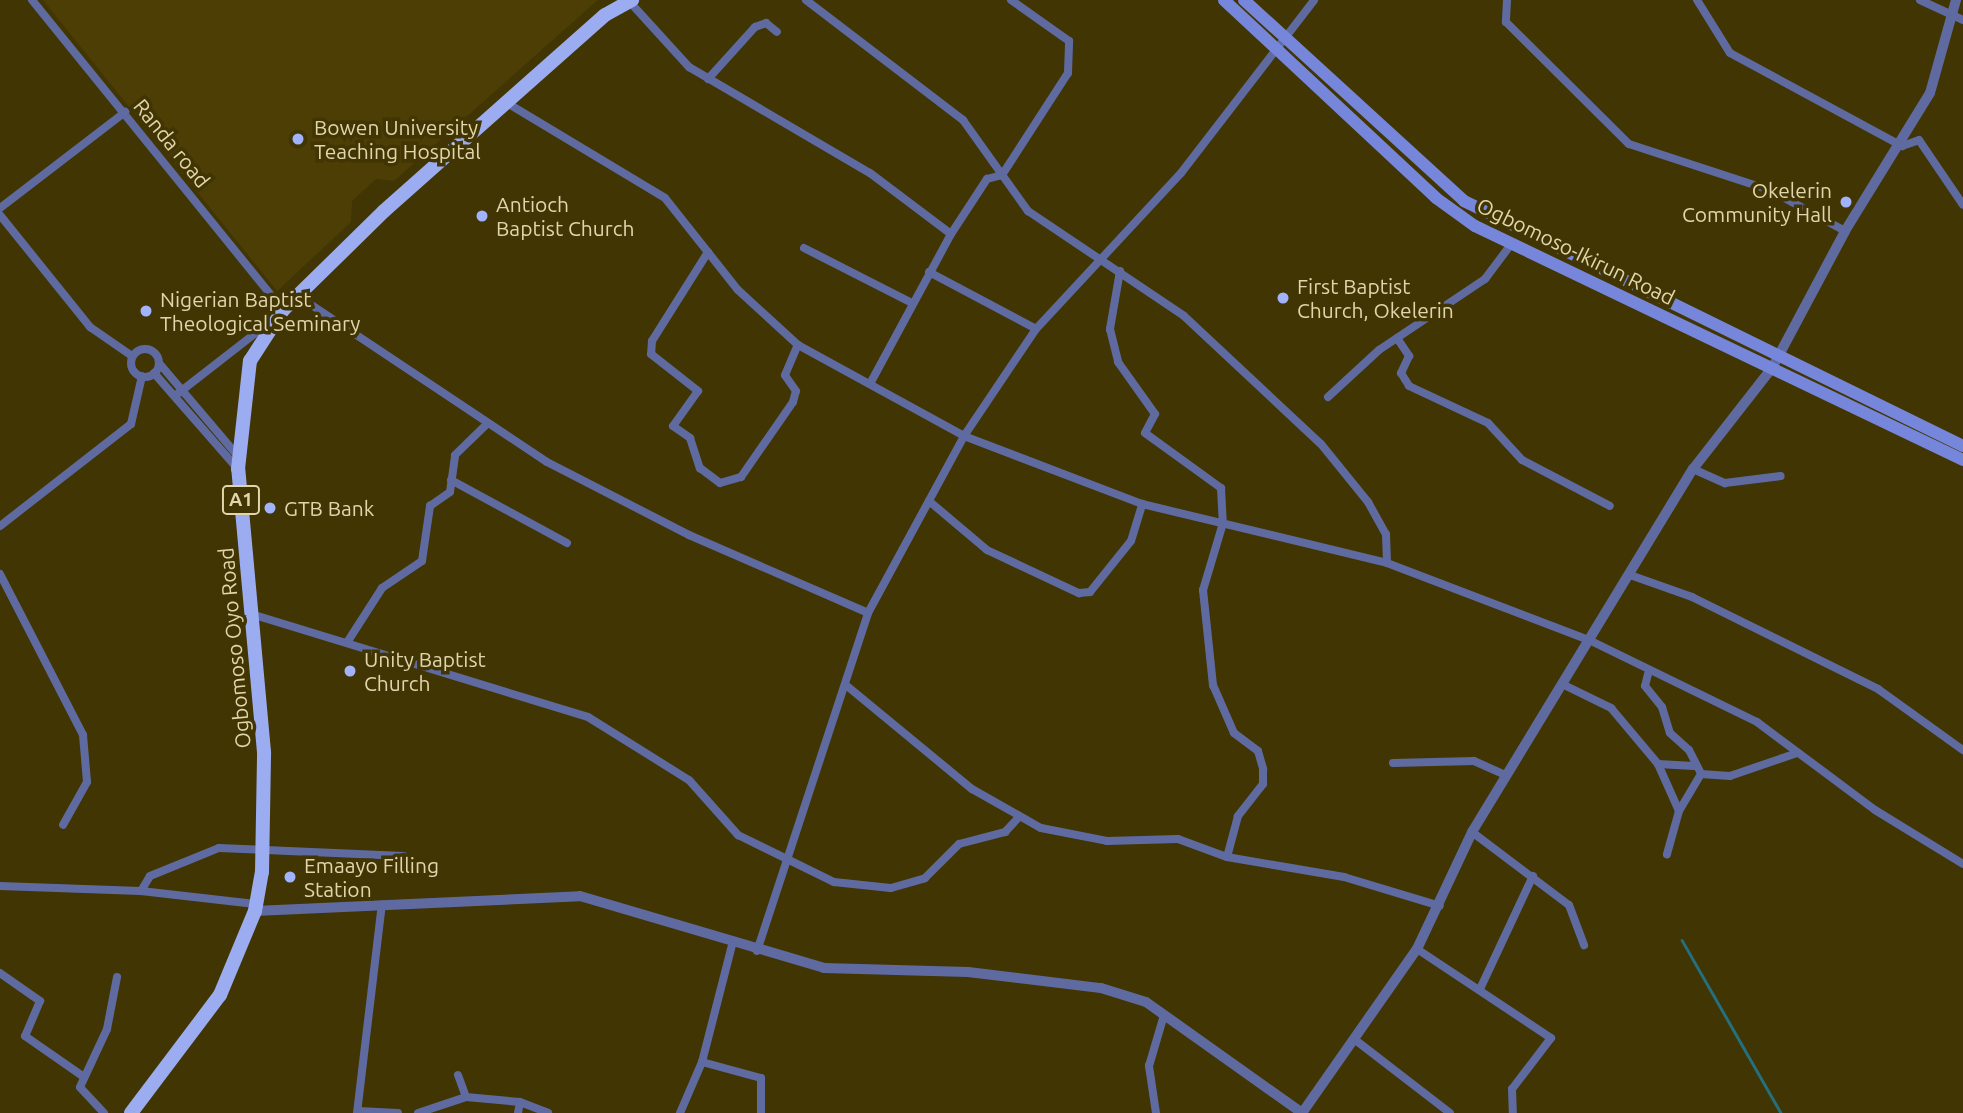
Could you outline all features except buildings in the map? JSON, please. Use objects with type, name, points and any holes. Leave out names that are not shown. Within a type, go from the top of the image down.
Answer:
[{"type":"highway","name":"Ogbomoso Oyo Road","points":[[131,1113],[220,995],[255,907],[264,849],[264,752],[238,463],[250,361],[280,314],[508,103],[625,2]]},
{"type":"highway","points":[[141,1113],[146,1095]]},
{"type":"main road","name":"Ogbomoso-Ikirun Road","points":[[1223,0],[1436,198],[1512,243],[1963,460]]},
{"type":"main road","name":"Ogbomoso-Ikirun Road","points":[[1244,0],[1464,201],[1781,354],[1963,446]]},
{"type":"street","name":"Randa road","points":[[32,0],[125,112],[280,314]]},
{"type":"street","points":[[806,0],[963,120],[1028,211],[1184,316],[1321,444],[1368,502],[1385,534],[1387,563]]},
{"type":"street","points":[[871,382],[910,302],[951,234],[987,179],[1002,175],[1068,74],[1071,56],[1069,41],[1011,0]]},
{"type":"street","points":[[757,951],[847,686],[868,613],[964,436],[1036,329],[1181,173],[1276,48],[1288,39],[1314,0]]},
{"type":"street","points":[[1507,0],[1506,22],[1629,145],[1770,190],[1845,231]]},
{"type":"street","points":[[1697,0],[1730,53],[1902,146],[1919,140],[1963,205]]},
{"type":"street","points":[[1920,0],[1963,20]]},
{"type":"street","points":[[0,887],[141,891],[255,907],[580,895],[732,945],[849,971],[968,972],[1101,988],[1164,1015],[1302,1113],[1417,949],[1440,906],[1472,832],[1504,775],[1630,575],[1693,469],[1781,354],[1845,231],[1902,146],[1937,79],[1956,0]]},
{"type":"street","points":[[625,2],[672,54],[708,79],[870,173],[951,234]]},
{"type":"street","points":[[708,79],[755,27],[766,23],[777,32]]},
{"type":"street","points":[[508,103],[665,198],[738,290],[798,345],[871,382],[964,436],[1142,504],[1387,563],[1589,640],[1648,674],[1757,722],[1797,753],[1963,864]]},
{"type":"street","points":[[2,203],[125,112]]},
{"type":"street","points":[[0,215],[90,327],[132,356]]},
{"type":"street","points":[[1328,397],[1397,338],[1485,279],[1512,243]]},
{"type":"street","points":[[804,248],[910,302]]},
{"type":"street","points":[[708,252],[652,341],[651,354],[698,391],[673,426],[690,438],[700,468],[720,483],[741,477],[793,402],[796,390],[785,375],[798,345]]},
{"type":"street","points":[[1120,271],[1110,329],[1118,362],[1155,414],[1146,433],[1221,488],[1223,523],[1203,590],[1213,685],[1234,733],[1258,751],[1263,769],[1260,790],[1238,816],[1227,857]]},
{"type":"street","points":[[929,272],[1036,329]]},
{"type":"street","points":[[299,296],[488,423],[614,498],[868,613]]},
{"type":"street","points":[[176,395],[280,314]]},
{"type":"street","points":[[1397,338],[1409,356],[1401,373],[1409,386],[1479,417],[1534,468],[1610,506]]},
{"type":"street","points":[[132,356],[146,349],[184,388],[238,463]]},
{"type":"street","points":[[132,356],[132,369],[142,376],[154,373],[159,363]]},
{"type":"street","points":[[154,373],[238,463]]},
{"type":"street","points":[[0,526],[131,424],[142,376]]},
{"type":"street","points":[[348,640],[382,588],[422,561],[430,506],[450,492],[455,455],[488,423]]},
{"type":"street","points":[[1693,469],[1725,483],[1781,476]]},
{"type":"street","points":[[451,480],[568,543]]},
{"type":"street","points":[[929,501],[987,550],[1079,593],[1090,592],[1131,541],[1142,504]]},
{"type":"street","points":[[0,575],[83,735],[87,782],[64,825]]},
{"type":"street","points":[[1630,575],[1692,597],[1878,689],[1963,750]]},
{"type":"street","points":[[251,614],[348,640],[588,717],[689,780],[738,835],[834,882],[891,888],[925,878],[959,844],[1005,832],[1018,818]]},
{"type":"street","points":[[1648,674],[1645,686],[1701,774],[1730,776],[1797,753]]},
{"type":"street","points":[[1562,684],[1611,708],[1658,764],[1679,811]]},
{"type":"street","points":[[847,686],[972,789],[1018,818],[1076,839],[1178,839],[1227,857],[1344,877],[1440,906]]},
{"type":"street","points":[[1393,763],[1474,761],[1504,775]]},
{"type":"street","points":[[1658,764],[1694,766]]},
{"type":"street","points":[[1667,854],[1679,811],[1701,774]]},
{"type":"street","points":[[1472,832],[1569,905],[1584,945]]},
{"type":"street","points":[[141,891],[150,876],[209,850],[264,849],[404,856]]},
{"type":"street","points":[[1480,989],[1533,876]]},
{"type":"street","points":[[382,904],[357,1112],[398,1113]]},
{"type":"street","points":[[680,1113],[702,1062],[732,945]]},
{"type":"street","points":[[1417,949],[1550,1038],[1512,1089],[1513,1113]]},
{"type":"street","points":[[0,973],[40,1001],[24,1036],[84,1077]]},
{"type":"street","points":[[104,1113],[81,1091],[84,1077],[107,1029],[117,977]]},
{"type":"street","points":[[1156,1113],[1149,1066],[1164,1015]]},
{"type":"street","points":[[1354,1039],[1450,1113]]},
{"type":"street","points":[[702,1062],[761,1078],[761,1113]]},
{"type":"street","points":[[457,1075],[466,1097]]},
{"type":"street","points":[[418,1113],[466,1097],[520,1102],[548,1113]]},
{"type":"street","points":[[518,1113],[520,1102]]},
{"type":"shaded area","name":"Bowen University Teaching Hospital","points":[[43,0],[598,0],[394,181],[376,179],[352,201],[351,222],[277,291]]},
{"type":"waterway","points":[[1682,940],[1781,1113]]},
{"type":"place","name":"Bowen University Teaching Hospital","points":[[298,139]]},
{"type":"place","name":"Okelerin Community Hall","points":[[1846,202]]},
{"type":"place","name":"Antioch Baptist Church","points":[[482,216]]},
{"type":"place","name":"First Baptist Church, Okelerin","points":[[1283,298]]},
{"type":"place","name":"Nigerian Baptist Theological Seminary","points":[[146,311]]},
{"type":"place","name":"GTB Bank","points":[[270,508]]},
{"type":"place","name":"Unity Baptist Church","points":[[350,671]]},
{"type":"place","name":"Emaayo Filling Station","points":[[290,877]]}]
